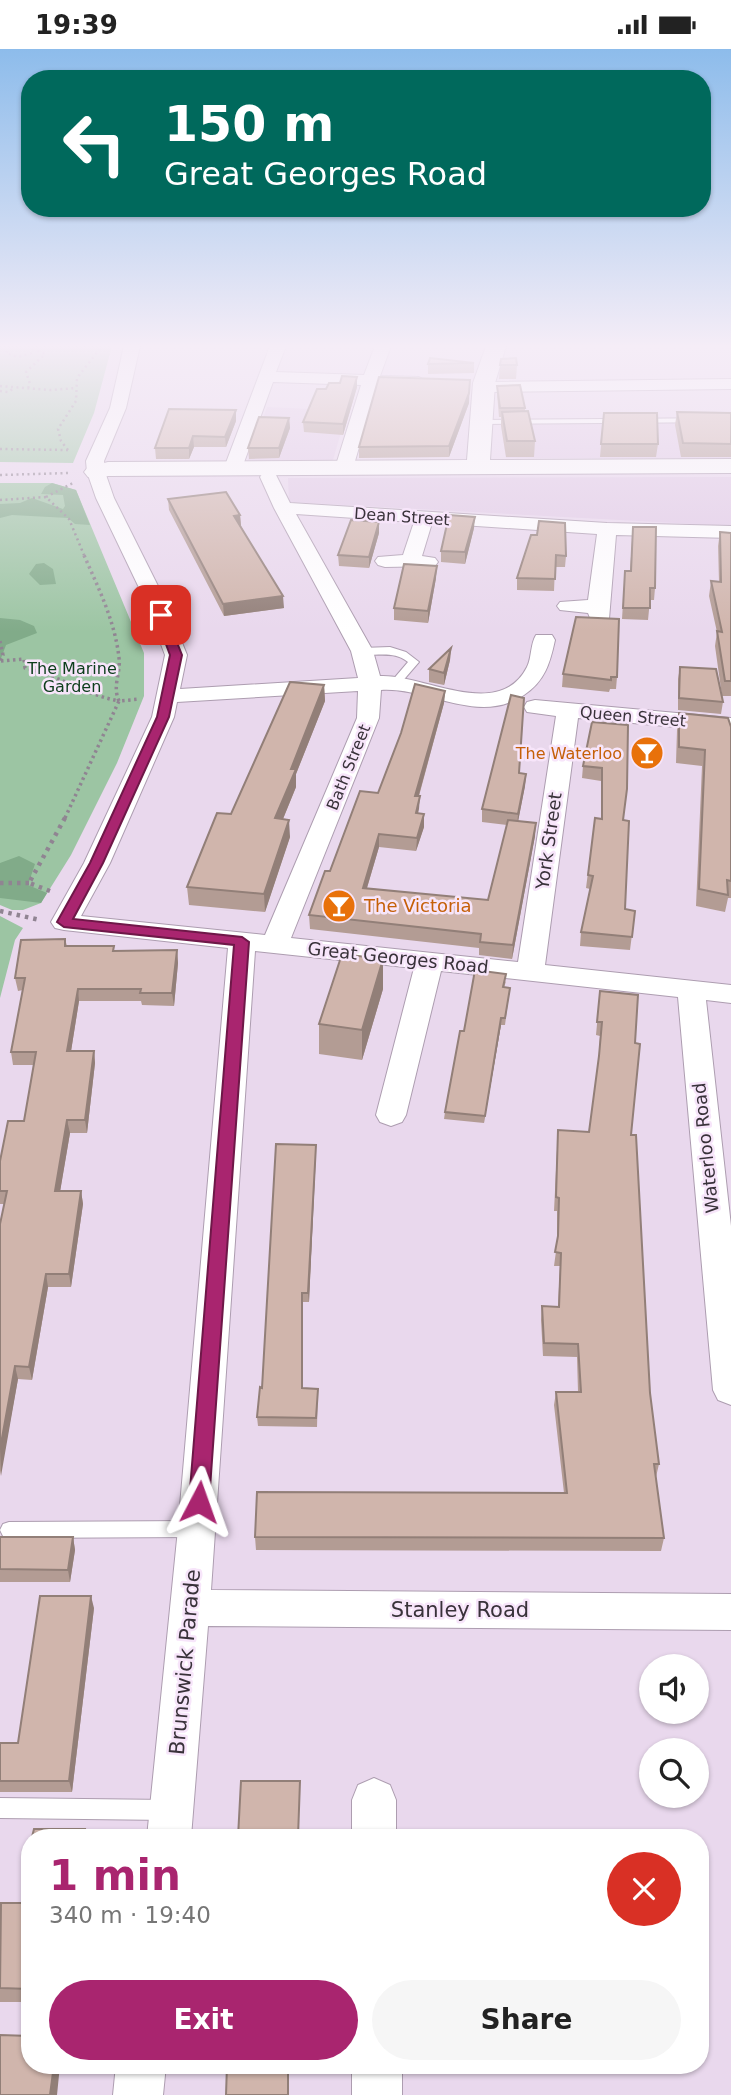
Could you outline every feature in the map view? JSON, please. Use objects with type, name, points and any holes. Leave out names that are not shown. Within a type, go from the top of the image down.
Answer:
[{"type":"street","points":[[64,922],[78,898],[158,728],[176,655],[153,596],[105,498],[97,462],[105,441]]},
{"type":"street","points":[[233,468],[243,441]]},
{"type":"street","points":[[344,468],[352,441]]},
{"type":"street","points":[[478,467],[479,441]]},
{"type":"street","points":[[97,462],[108,469],[731,466]]},
{"type":"street","name":"Bath Street","points":[[258,943],[282,930],[368,718],[370,682],[362,651],[283,508],[269,477]]},
{"type":"street","name":"Dean Street","points":[[283,508],[607,529],[731,532]]},
{"type":"street","points":[[385,561],[420,562],[425,517]]},
{"type":"street","points":[[567,606],[599,613],[607,529]]},
{"type":"street","points":[[168,696],[396,682],[468,700],[488,702],[508,696],[523,686],[538,668],[544,640]]},
{"type":"street","name":"Queen Street","points":[[535,707],[731,725]]},
{"type":"street","name":"York Street","points":[[530,972],[568,710]]},
{"type":"street","name":"Great Georges Road","points":[[64,922],[731,994]]},
{"type":"street","name":"Brunswick Parade","points":[[171,1824],[189,1608],[258,943]]},
{"type":"street","points":[[391,1115],[429,962]]},
{"type":"street","name":"Waterloo Road","points":[[691,989],[731,1390]]},
{"type":"street","name":"Stanley Road","points":[[189,1608],[731,1612]]},
{"type":"street","points":[[138,2095],[140,2074]]},
{"type":"street","points":[[377,2074],[377,2095]]},
{"type":"lane","points":[[362,651],[389,650],[405,653],[414,662],[396,682]]},
{"type":"lane","points":[[9,1530],[197,1529]]},
{"type":"lane","points":[[0,1808],[171,1824]]},
{"type":"path","points":[[63,441],[68,450]]},
{"type":"path","points":[[0,449],[68,450],[97,462]]},
{"type":"path","points":[[0,475],[97,462]]},
{"type":"path","points":[[0,500],[46,497],[69,518],[108,611],[120,660],[115,692],[119,701],[59,831],[29,883]]},
{"type":"path","points":[[0,641],[3,655],[0,661]]},
{"type":"path","points":[[0,661],[24,659],[25,668],[60,676],[90,694],[119,701],[168,696]]},
{"type":"path","points":[[0,883],[29,883],[78,898]]},
{"type":"path","points":[[0,911],[24,918],[64,922]]},
{"type":"shaded area","points":[[255,441],[338,441],[333,460],[248,460]]},
{"type":"shaded area","points":[[503,441],[731,441],[731,458],[506,458]]},
{"type":"shaded area","points":[[731,477],[731,526],[289,502],[288,478]]},
{"type":"green space","points":[[0,441],[82,441],[73,463],[0,462]]},
{"type":"green space","name":"The Marine Garden","points":[[0,483],[52,483],[76,490],[144,653],[144,696],[117,763],[71,855],[41,903],[23,910],[12,910],[0,905]]},
{"type":"green space","points":[[52,483],[76,490],[90,525],[75,524],[68,518],[12,515],[0,518],[0,504],[20,503],[32,498],[63,509],[63,495],[41,494],[45,487]]},
{"type":"green space","points":[[44,563],[53,569],[56,584],[40,585],[29,574],[36,564]]},
{"type":"green space","points":[[0,618],[20,620],[34,626],[37,633],[6,645],[0,661]]},
{"type":"green space","points":[[19,856],[35,864],[28,885],[47,893],[41,903],[0,898],[0,863]]},
{"type":"green space","points":[[0,916],[23,928],[15,940],[0,998]]},
{"type":"building","points":[[157,441],[191,441],[189,448],[155,448]]},
{"type":"building","points":[[250,441],[281,441],[279,448],[248,448]]},
{"type":"building","points":[[361,441],[451,441],[449,446],[359,447]]},
{"type":"building","points":[[601,441],[658,441],[658,444],[601,444]]},
{"type":"building","points":[[683,441],[731,441],[731,444]]},
{"type":"building","points":[[226,492],[240,515],[234,516],[283,596],[223,604],[168,499]]},
{"type":"building","points":[[449,515],[475,517],[465,552],[441,551]]},
{"type":"building","points":[[351,520],[379,522],[369,557],[338,555]]},
{"type":"building","points":[[539,521],[565,523],[566,556],[556,555],[555,579],[517,578],[531,535],[537,535]]},
{"type":"building","points":[[633,527],[656,527],[655,588],[650,588],[650,608],[623,608],[625,571],[631,571]]},
{"type":"building","points":[[720,532],[731,533],[731,681],[725,681],[717,631],[722,632],[711,581],[721,582]]},
{"type":"building","points":[[404,564],[437,566],[428,611],[394,608]]},
{"type":"building","points":[[576,617],[619,619],[617,677],[611,677],[611,680],[563,674]]},
{"type":"building","points":[[451,648],[444,673],[429,669]]},
{"type":"building","points":[[680,667],[716,669],[723,702],[679,698]]},
{"type":"building","points":[[290,682],[324,685],[291,769],[296,769],[275,818],[289,820],[264,894],[187,887],[217,813],[231,814]]},
{"type":"building","points":[[415,684],[445,691],[415,796],[420,796],[416,813],[424,814],[417,838],[379,834],[363,888],[488,900],[508,820],[536,823],[513,945],[480,942],[481,934],[309,915],[325,871],[330,871],[360,791],[378,793],[401,733]]},
{"type":"building","points":[[511,695],[524,698],[519,773],[526,774],[518,814],[482,809]]},
{"type":"building","points":[[679,713],[728,718],[731,727],[731,881],[727,880],[728,895],[699,889],[705,750],[679,747]]},
{"type":"building","points":[[592,722],[628,725],[627,789],[623,820],[629,821],[625,909],[635,911],[632,937],[581,932],[593,876],[588,875],[595,818],[602,819],[602,768],[583,766]]},
{"type":"building","points":[[65,939],[65,946],[114,946],[113,951],[177,950],[172,993],[140,993],[141,989],[78,989],[67,1051],[94,1051],[85,1120],[67,1120],[55,1191],[81,1191],[69,1274],[46,1274],[29,1367],[15,1366],[0,1449],[0,1224],[7,1191],[0,1191],[0,1161],[8,1121],[24,1121],[36,1052],[11,1052],[25,978],[15,978],[21,940]]},
{"type":"building","points":[[342,954],[383,959],[362,1030],[319,1024]]},
{"type":"building","points":[[475,970],[506,974],[503,987],[510,988],[505,1018],[501,1018],[485,1116],[445,1112]]},
{"type":"building","points":[[600,991],[638,995],[635,1043],[640,1044],[631,1135],[636,1135],[650,1393],[659,1464],[654,1464],[664,1538],[255,1537],[257,1492],[567,1493],[556,1392],[581,1392],[578,1344],[544,1343],[542,1306],[559,1307],[561,1253],[555,1252],[559,1198],[556,1197],[558,1130],[589,1132],[602,1022],[597,1022]]},
{"type":"building","points":[[276,1144],[316,1145],[308,1293],[302,1293],[302,1388],[318,1389],[316,1418],[257,1417],[260,1387],[262,1388]]},
{"type":"building","points":[[0,1537],[73,1537],[68,1570],[0,1569]]},
{"type":"building","points":[[40,1596],[91,1596],[69,1781],[0,1781],[0,1743],[18,1743]]},
{"type":"building","points":[[241,1781],[300,1781],[298,1829],[238,1829]]},
{"type":"building","points":[[1,1903],[21,1903],[21,1989],[0,1988]]},
{"type":"building","points":[[0,2035],[21,2036],[21,2074],[53,2074],[50,2095],[0,2095]]},
{"type":"building","points":[[227,2074],[288,2074],[288,2095],[226,2095]]},
{"type":"place","name":"The Waterloo","points":[[647,753]]},
{"type":"place","name":"The Victoria","points":[[339,906]]},
{"type":"route","points":[[161,615],[176,655],[163,717],[97,863],[64,922],[242,942],[199,1502]]}]
